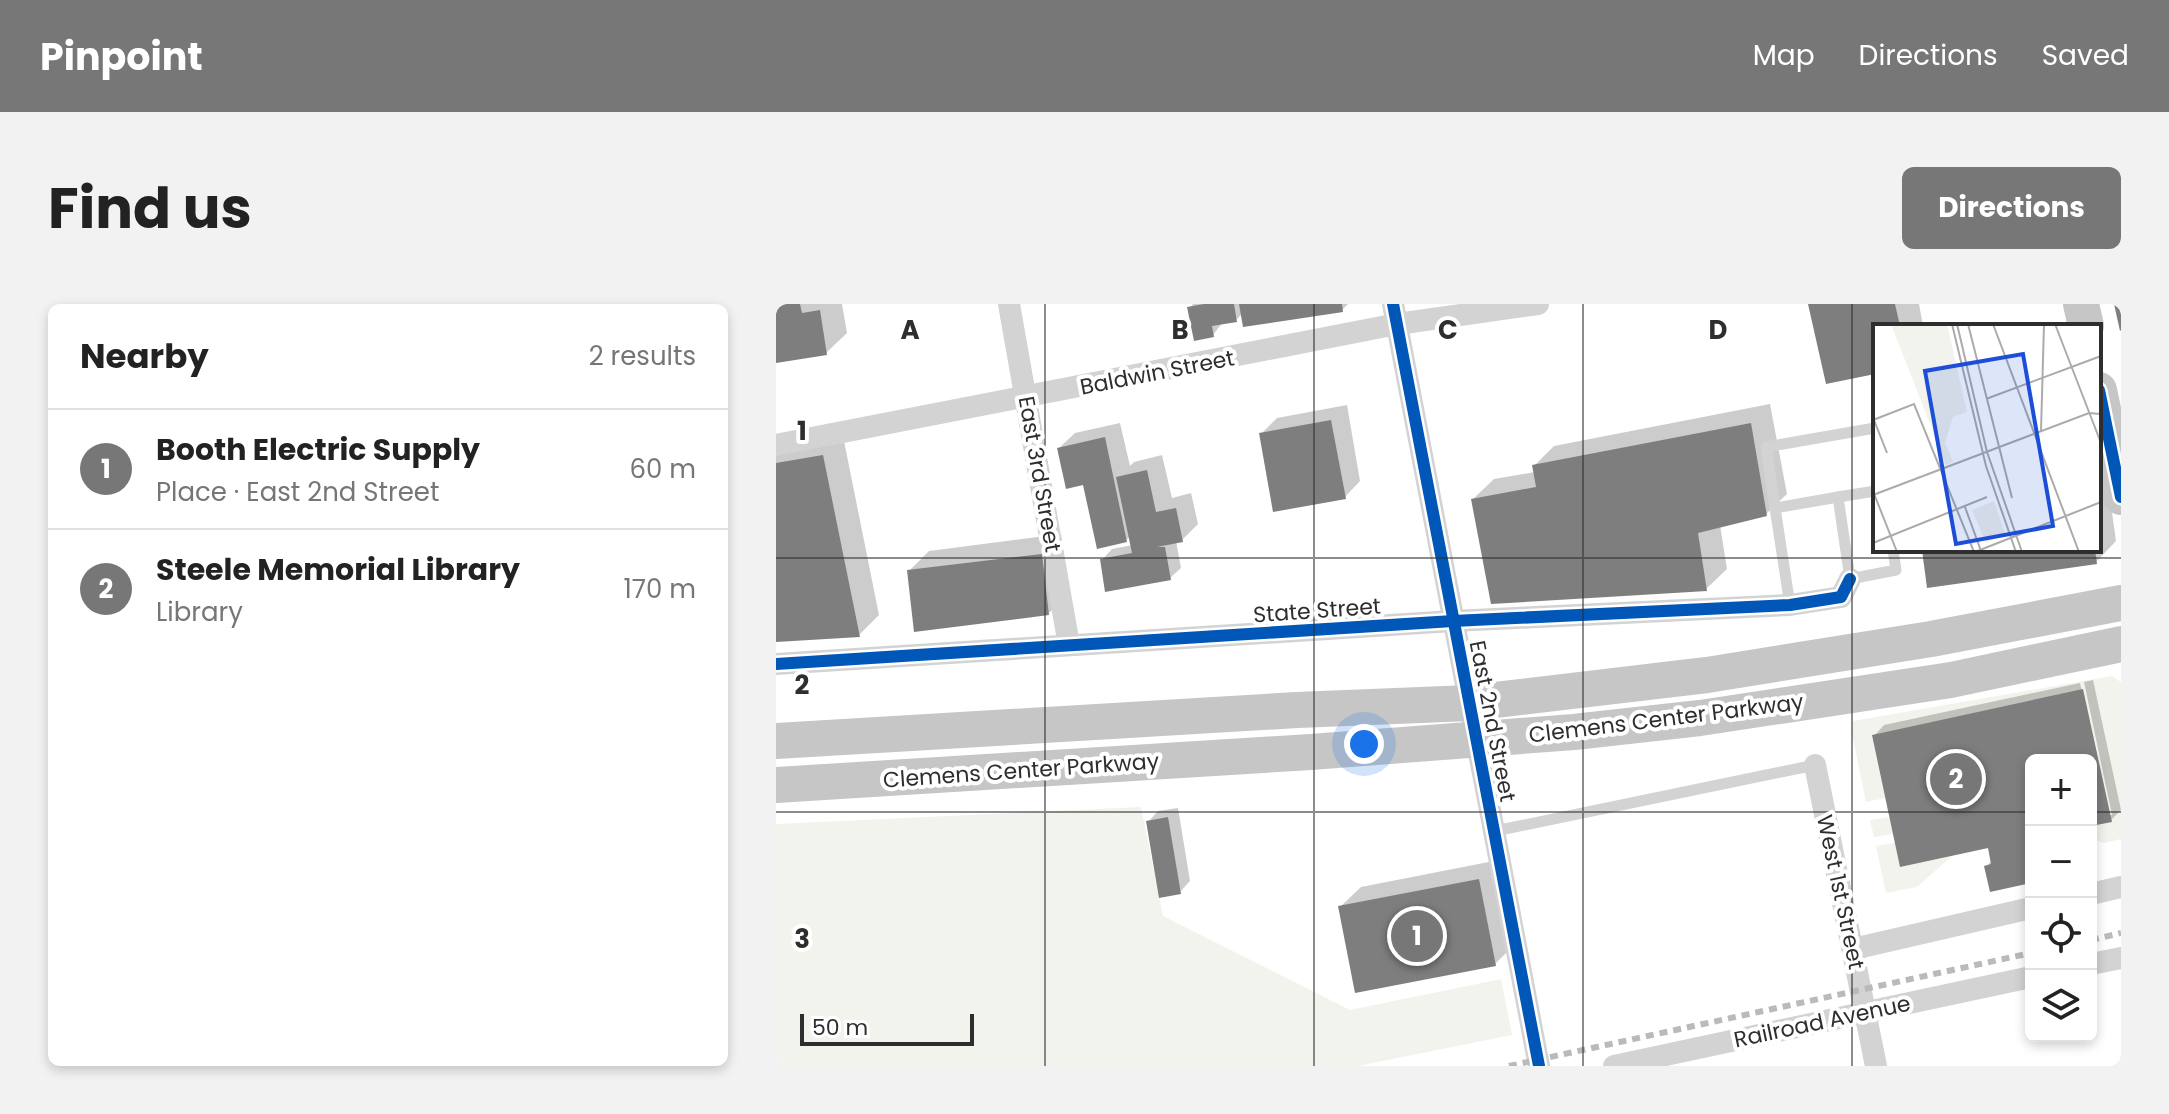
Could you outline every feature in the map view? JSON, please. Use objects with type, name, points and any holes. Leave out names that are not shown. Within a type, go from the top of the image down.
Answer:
[{"type":"main road","points":[[2081,304],[2086,324]]},
{"type":"main road","points":[[2101,410],[2105,450],[2121,497]]},
{"type":"main road","name":"Clemens Center Parkway","points":[[776,741],[1470,703],[1707,675],[1931,639],[2121,603]]},
{"type":"main road","name":"Clemens Center Parkway","points":[[776,785],[1478,740],[1700,718],[1951,680],[2121,644]]},
{"type":"street","name":"East 3rd Street","points":[[1009,304],[1069,645]]},
{"type":"street","name":"Baldwin Street","points":[[776,445],[1027,398],[1395,314],[1538,304]]},
{"type":"street","name":"East 2nd Street","points":[[1395,314],[1538,1058]]},
{"type":"street","name":"State Street","points":[[776,664],[1453,621],[1790,605],[1841,597],[1850,579]]},
{"type":"street","name":"West 1st Street","points":[[1815,765],[1876,1066]]},
{"type":"street","points":[[2097,893],[2121,887]]},
{"type":"street","points":[[1853,949],[2025,909]]},
{"type":"street","points":[[2097,963],[2121,958]]},
{"type":"street","name":"Railroad Avenue","points":[[1614,1066],[2025,978]]},
{"type":"lane","points":[[1790,605],[1766,447],[1873,428]]},
{"type":"lane","points":[[1775,508],[1873,491]]},
{"type":"lane","points":[[1838,497],[1850,579],[1896,570],[1893,552]]},
{"type":"lane","points":[[1495,831],[1815,765]]},
{"type":"shaded area","points":[[2112,676],[2121,682],[2121,839],[2104,843],[2097,841],[2097,754],[2025,754],[2025,840],[1952,856],[1917,887],[1886,893],[1876,846],[1895,843],[1893,834],[1874,837],[1870,820],[1889,817],[1885,798],[1866,802],[1851,729],[1853,721]]},
{"type":"shaded area","points":[[1141,807],[1163,916],[1350,1010],[1501,979],[1512,1035],[1358,1066],[776,1066],[776,824]]},
{"type":"building","points":[[776,304],[800,304],[802,313],[820,310],[827,355],[776,363]]},
{"type":"building","points":[[1234,304],[1237,322],[1212,326],[1214,337],[1194,341],[1187,307]]},
{"type":"building","points":[[1239,304],[1342,304],[1343,312],[1243,327]]},
{"type":"building","points":[[1808,304],[1895,304],[1900,324],[1873,324],[1873,374],[1826,384]]},
{"type":"building","points":[[2114,304],[2121,304],[2120,331]]},
{"type":"building","points":[[1331,420],[1346,499],[1273,512],[1259,433]]},
{"type":"building","points":[[1751,423],[1767,516],[1698,533],[1707,591],[1491,604],[1471,499],[1536,487],[1532,465]]},
{"type":"building","points":[[1105,437],[1127,542],[1097,549],[1083,485],[1066,489],[1057,448]]},
{"type":"building","points":[[823,455],[860,637],[776,642],[776,463]]},
{"type":"building","points":[[1147,470],[1156,512],[1176,508],[1183,542],[1157,547],[1165,547],[1171,580],[1105,592],[1100,559],[1132,553],[1116,477]]},
{"type":"building","points":[[1922,552],[2095,552],[2097,564],[1927,588]]},
{"type":"building","points":[[1042,554],[1049,615],[914,632],[907,570]]},
{"type":"building","points":[[2083,689],[2112,822],[2097,825],[2097,754],[2025,754],[2025,884],[1990,892],[1984,866],[1991,864],[1988,848],[1900,867],[1872,735]]},
{"type":"building","points":[[1168,817],[1181,894],[1159,898],[1146,821]]},
{"type":"building","points":[[1479,879],[1496,966],[1355,993],[1338,906]]},
{"type":"railway","points":[[2097,939],[2121,933]]},
{"type":"railway","points":[[1509,1066],[2025,954]]},
{"type":"cycle path","points":[[1393,304],[1539,1066]]},
{"type":"cycle path","points":[[2101,400],[2121,497]]},
{"type":"cycle path","points":[[776,664],[1453,621],[1790,605],[1841,597],[1850,579]]},
{"type":"place","name":"Steele Memorial Library","points":[[1956,779]]},
{"type":"place","name":"Booth Electric Supply","points":[[1417,936]]}]
